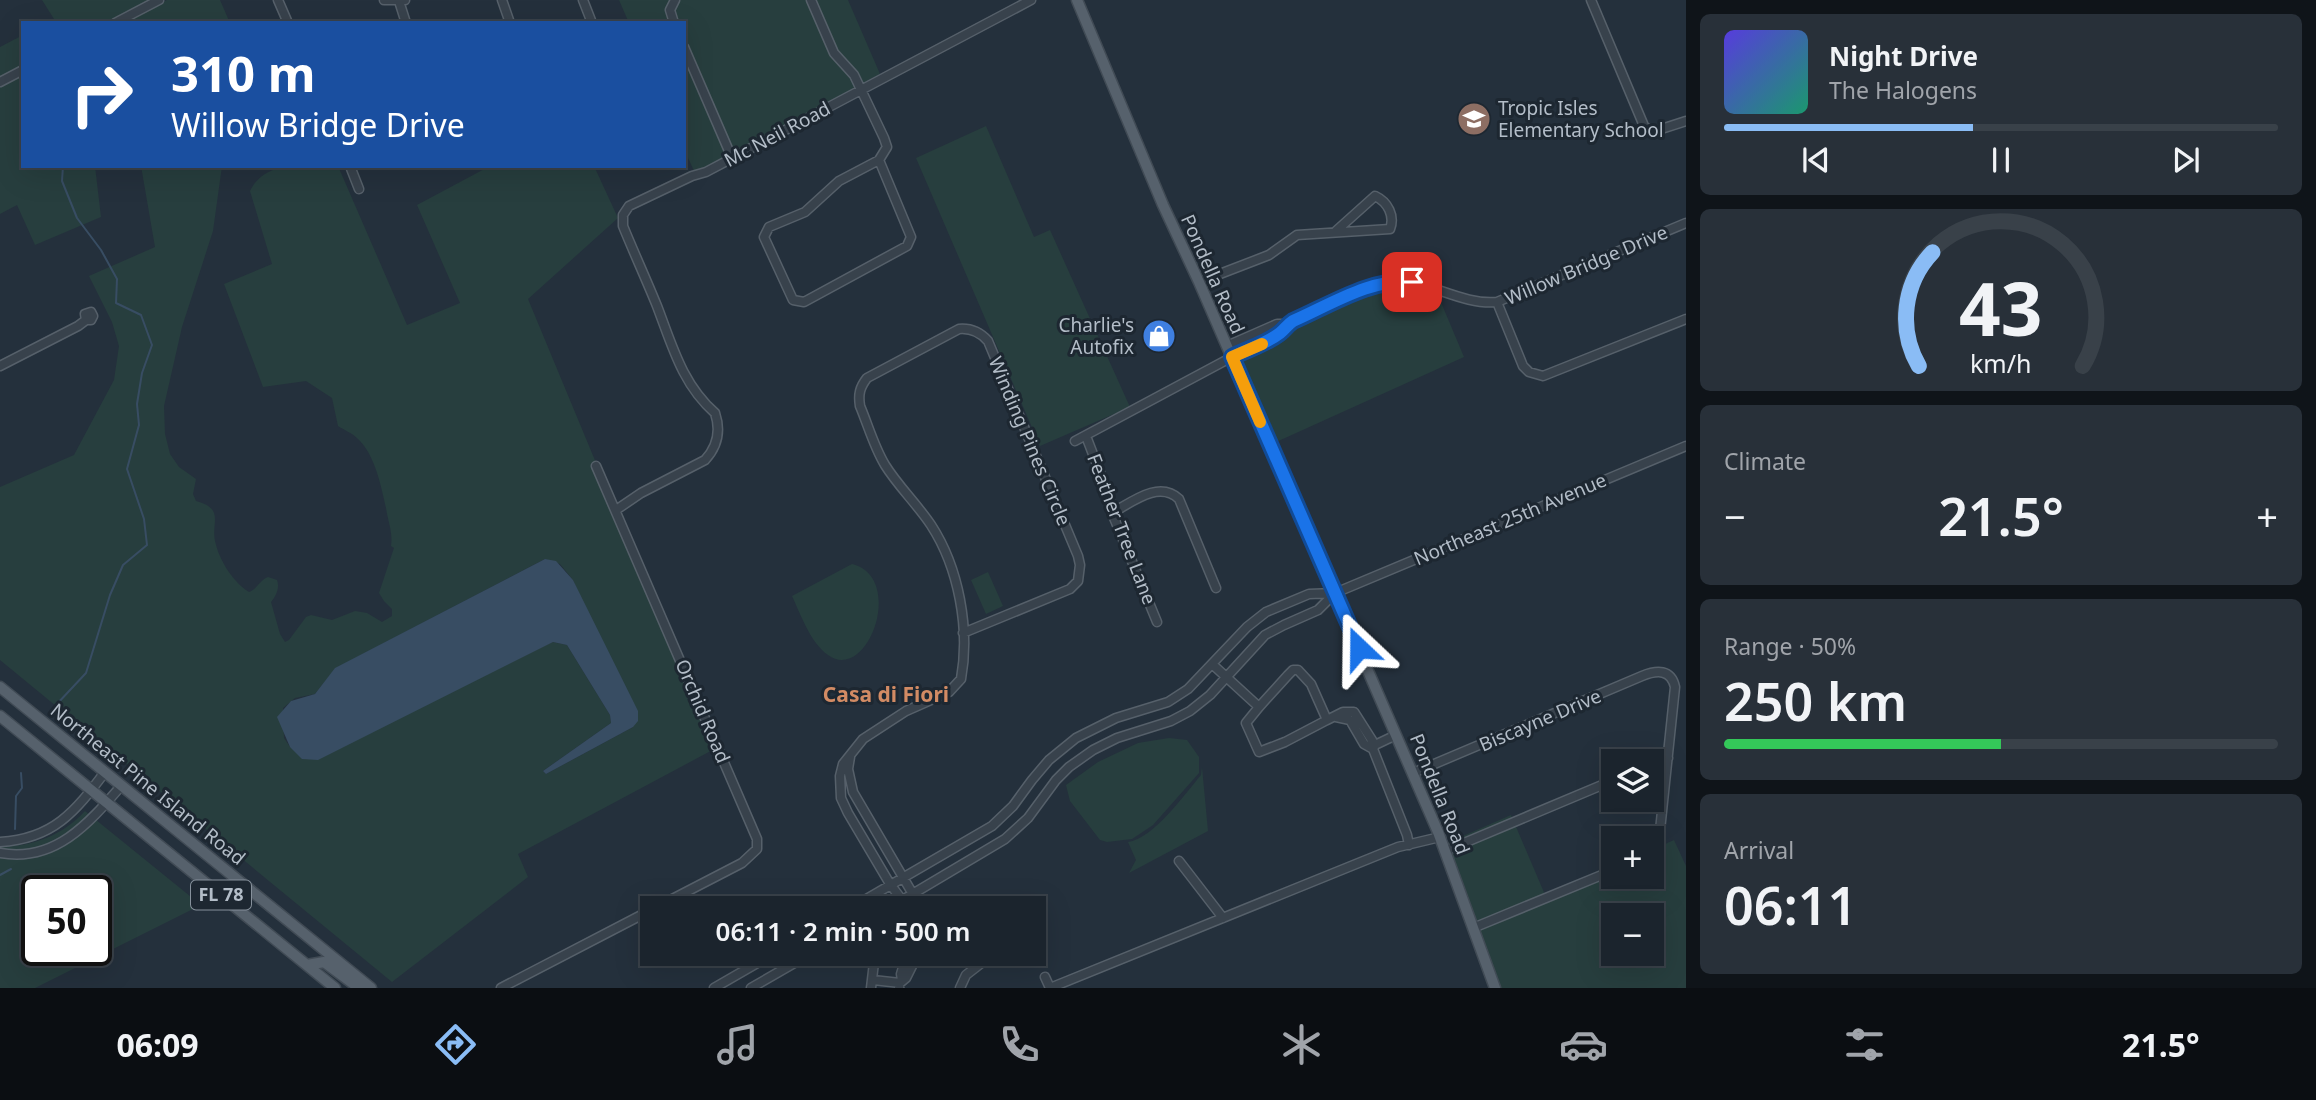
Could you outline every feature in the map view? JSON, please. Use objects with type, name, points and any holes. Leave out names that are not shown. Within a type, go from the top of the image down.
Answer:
[{"type":"main road","name":"Pondella Road","points":[[1077,0],[1163,205],[1413,773],[1440,837],[1495,988]]},
{"type":"main road","name":"Northeast Pine Island Road","points":[[0,687],[371,988]]},
{"type":"main road","name":"FL 78","points":[[0,716],[335,988]]},
{"type":"main road","points":[[307,965],[324,962],[359,988]]},
{"type":"street","points":[[119,21],[159,0]]},
{"type":"street","points":[[278,0],[287,21]]},
{"type":"street","points":[[384,0],[402,1],[406,21]]},
{"type":"street","points":[[502,0],[509,21]]},
{"type":"street","points":[[583,0],[591,21]]},
{"type":"street","points":[[673,21],[670,10],[675,0]]},
{"type":"street","points":[[811,0],[834,53],[850,70],[887,147],[879,160],[839,181],[805,212],[769,227],[764,237],[793,300],[804,302],[907,246],[911,237],[879,160]]},
{"type":"street","name":"Mc Neil Road","points":[[616,510],[641,493],[705,460],[717,442],[718,422],[715,413],[702,402],[669,342],[623,226],[623,215],[629,206],[732,158],[1031,0]]},
{"type":"street","points":[[1591,0],[1644,126],[1652,132],[1686,121]]},
{"type":"street","points":[[686,52],[732,158]]},
{"type":"street","points":[[0,82],[21,71]]},
{"type":"street","points":[[351,168],[359,189]]},
{"type":"street","points":[[1199,282],[1269,256],[1297,235],[1390,229],[1393,222],[1391,213],[1383,200],[1375,196],[1336,231]]},
{"type":"street","name":"Willow Bridge Drive","points":[[1227,346],[1277,324],[1288,324],[1377,284],[1394,281],[1412,282],[1480,302],[1497,302],[1686,223]]},
{"type":"street","points":[[1497,302],[1523,366],[1529,372],[1543,376],[1686,319]]},
{"type":"street","points":[[0,366],[86,320]]},
{"type":"street","name":"Willow Bridge Drive","points":[[1075,441],[1273,338],[1283,332],[1288,324]]},
{"type":"street","name":"Winding Pines Circle","points":[[900,896],[890,884],[848,813],[841,798],[839,783],[843,764],[854,748],[891,719],[949,692],[958,685],[962,672],[963,633],[960,590],[936,534],[883,460],[860,406],[859,397],[863,383],[873,374],[965,328],[983,335],[988,341],[1080,565],[1078,581],[1070,589],[963,633]]},
{"type":"street","name":"Feather Tree Lane","points":[[1086,436],[1109,496],[1112,513],[1157,622]]},
{"type":"street","name":"Northeast 25th Avenue","points":[[1335,593],[1686,446]]},
{"type":"street","name":"Orchid Road","points":[[596,466],[757,839],[757,849],[742,863],[679,896]]},
{"type":"street","points":[[1112,513],[1150,493],[1166,491],[1179,499],[1216,588]]},
{"type":"street","points":[[870,896],[989,828],[1013,806],[1049,760],[1076,738],[1116,718],[1178,696],[1194,684],[1247,626],[1266,612],[1309,594],[1335,593]]},
{"type":"street","points":[[909,896],[997,845],[1016,830],[1056,780],[1085,755],[1117,738],[1163,724],[1190,711],[1210,695],[1265,635],[1318,610],[1335,593]]},
{"type":"street","points":[[1212,664],[1259,707]]},
{"type":"street","points":[[1330,719],[1311,684],[1298,670],[1293,670],[1246,723],[1259,752],[1285,742],[1330,719],[1343,712],[1354,712],[1374,747],[1409,845]]},
{"type":"street","name":"Biscayne Drive","points":[[1413,773],[1657,671],[1668,673],[1674,679],[1668,758]]},
{"type":"street","points":[[1374,747],[1396,735]]},
{"type":"street","points":[[854,748],[848,769],[853,792],[912,894]]},
{"type":"street","points":[[1661,826],[1668,758],[1664,760]]},
{"type":"street","points":[[0,842],[40,834],[67,818],[105,772]]},
{"type":"street","points":[[1445,851],[1601,785]]},
{"type":"street","points":[[0,853],[22,854],[46,850],[75,835],[121,786]]},
{"type":"street","points":[[989,828],[997,845]]},
{"type":"street","points":[[40,834],[46,850]]},
{"type":"street","points":[[1045,977],[1050,988],[1398,847],[1440,837]]},
{"type":"street","points":[[1179,861],[1223,918]]},
{"type":"street","points":[[1473,929],[1601,875]]},
{"type":"street","name":"Orchid Road","points":[[501,988],[640,916]]},
{"type":"street","points":[[714,988],[752,966]]},
{"type":"street","points":[[751,988],[789,966]]},
{"type":"street","points":[[874,966],[872,984],[900,984],[912,966]]},
{"type":"street","points":[[900,984],[903,966]]},
{"type":"street","points":[[960,988],[965,975],[977,966]]},
{"type":"green space","points":[[42,0],[151,0],[111,21],[50,21],[54,19]]},
{"type":"green space","points":[[167,0],[220,0],[229,21],[127,21]]},
{"type":"green space","points":[[619,0],[848,0],[880,74],[695,173],[686,153],[686,21],[628,21]]},
{"type":"green space","points":[[21,36],[21,67],[0,78],[0,47]]},
{"type":"green space","points":[[21,75],[21,168],[95,168],[101,217],[35,245],[17,205],[0,214],[0,86]]},
{"type":"green space","points":[[986,126],[1034,237],[1050,230],[1130,407],[1040,446],[916,158]]},
{"type":"green space","points":[[141,168],[222,168],[213,231],[182,327],[164,406],[165,434],[170,454],[179,467],[196,479],[193,494],[196,501],[205,504],[214,512],[215,541],[223,563],[232,576],[249,592],[268,577],[277,580],[277,592],[271,602],[285,642],[306,617],[311,615],[332,620],[355,611],[367,613],[382,622],[392,616],[392,609],[379,593],[394,548],[391,546],[391,532],[373,461],[355,436],[338,426],[332,398],[306,381],[263,387],[224,284],[272,264],[250,191],[257,180],[277,169],[339,168],[407,325],[460,303],[417,205],[486,168],[595,168],[618,218],[528,299],[599,470],[720,746],[518,854],[528,877],[392,982],[0,660],[0,487],[74,455],[114,380],[119,346],[112,322],[89,276],[155,247]],"holes":[[[545,559],[560,564],[573,580],[633,727],[546,774],[543,771],[611,723],[610,715],[567,645],[553,642],[290,747],[284,738],[283,708],[295,698],[315,694],[336,668]]]},
{"type":"green space","points":[[1387,279],[1435,288],[1464,357],[1274,443],[1229,341]]},
{"type":"green space","points":[[852,564],[868,573],[877,588],[879,606],[875,625],[867,642],[856,655],[843,660],[828,655],[816,643],[792,596]]},
{"type":"green space","points":[[988,572],[1003,606],[986,614],[971,580]]},
{"type":"green space","points":[[1169,738],[1187,740],[1199,757],[1199,773],[1153,825],[1132,839],[1107,842],[1100,840],[1070,801],[1066,785],[1098,762],[1138,743]]},
{"type":"green space","points":[[1202,767],[1208,831],[1129,873],[1136,860],[1128,842],[1148,833],[1168,814],[1201,775]]},
{"type":"green space","points":[[85,811],[201,905],[112,950],[112,875],[21,875],[21,966],[79,966],[35,988],[0,988],[0,847],[35,842],[67,827]]},
{"type":"green space","points":[[1511,815],[1546,897],[1601,872],[1601,889],[1664,889],[1664,845],[1674,840],[1686,866],[1686,988],[1499,988],[1447,843]]},
{"type":"water","points":[[545,559],[556,561],[573,580],[638,711],[638,721],[633,727],[546,774],[543,771],[611,723],[610,715],[567,645],[553,642],[318,760],[302,759],[290,747],[277,717],[291,701],[315,694],[335,668]]},
{"type":"waterway","points":[[56,705],[86,673],[110,595],[123,565],[147,545],[144,519],[127,469],[139,425],[137,404],[142,373],[152,345],[141,315],[116,303],[117,279],[101,250],[77,218],[62,181],[63,168]]},
{"type":"waterway","points":[[15,829],[16,796],[22,788],[21,773]]},
{"type":"waterway","points":[[0,875],[11,869]]},
{"type":"slow traffic","points":[[1260,422],[1232,357],[1262,344]]},
{"type":"place","name":"Tropic Isles Elementary School","points":[[1474,119]]},
{"type":"place","name":"Charlie's Autofix","points":[[1159,336]]},
{"type":"district","name":"Casa di Fiori","points":[[886,695]]},
{"type":"route","points":[[1359,648],[1232,357],[1263,344],[1283,332],[1293,321],[1377,284],[1412,282]]}]
